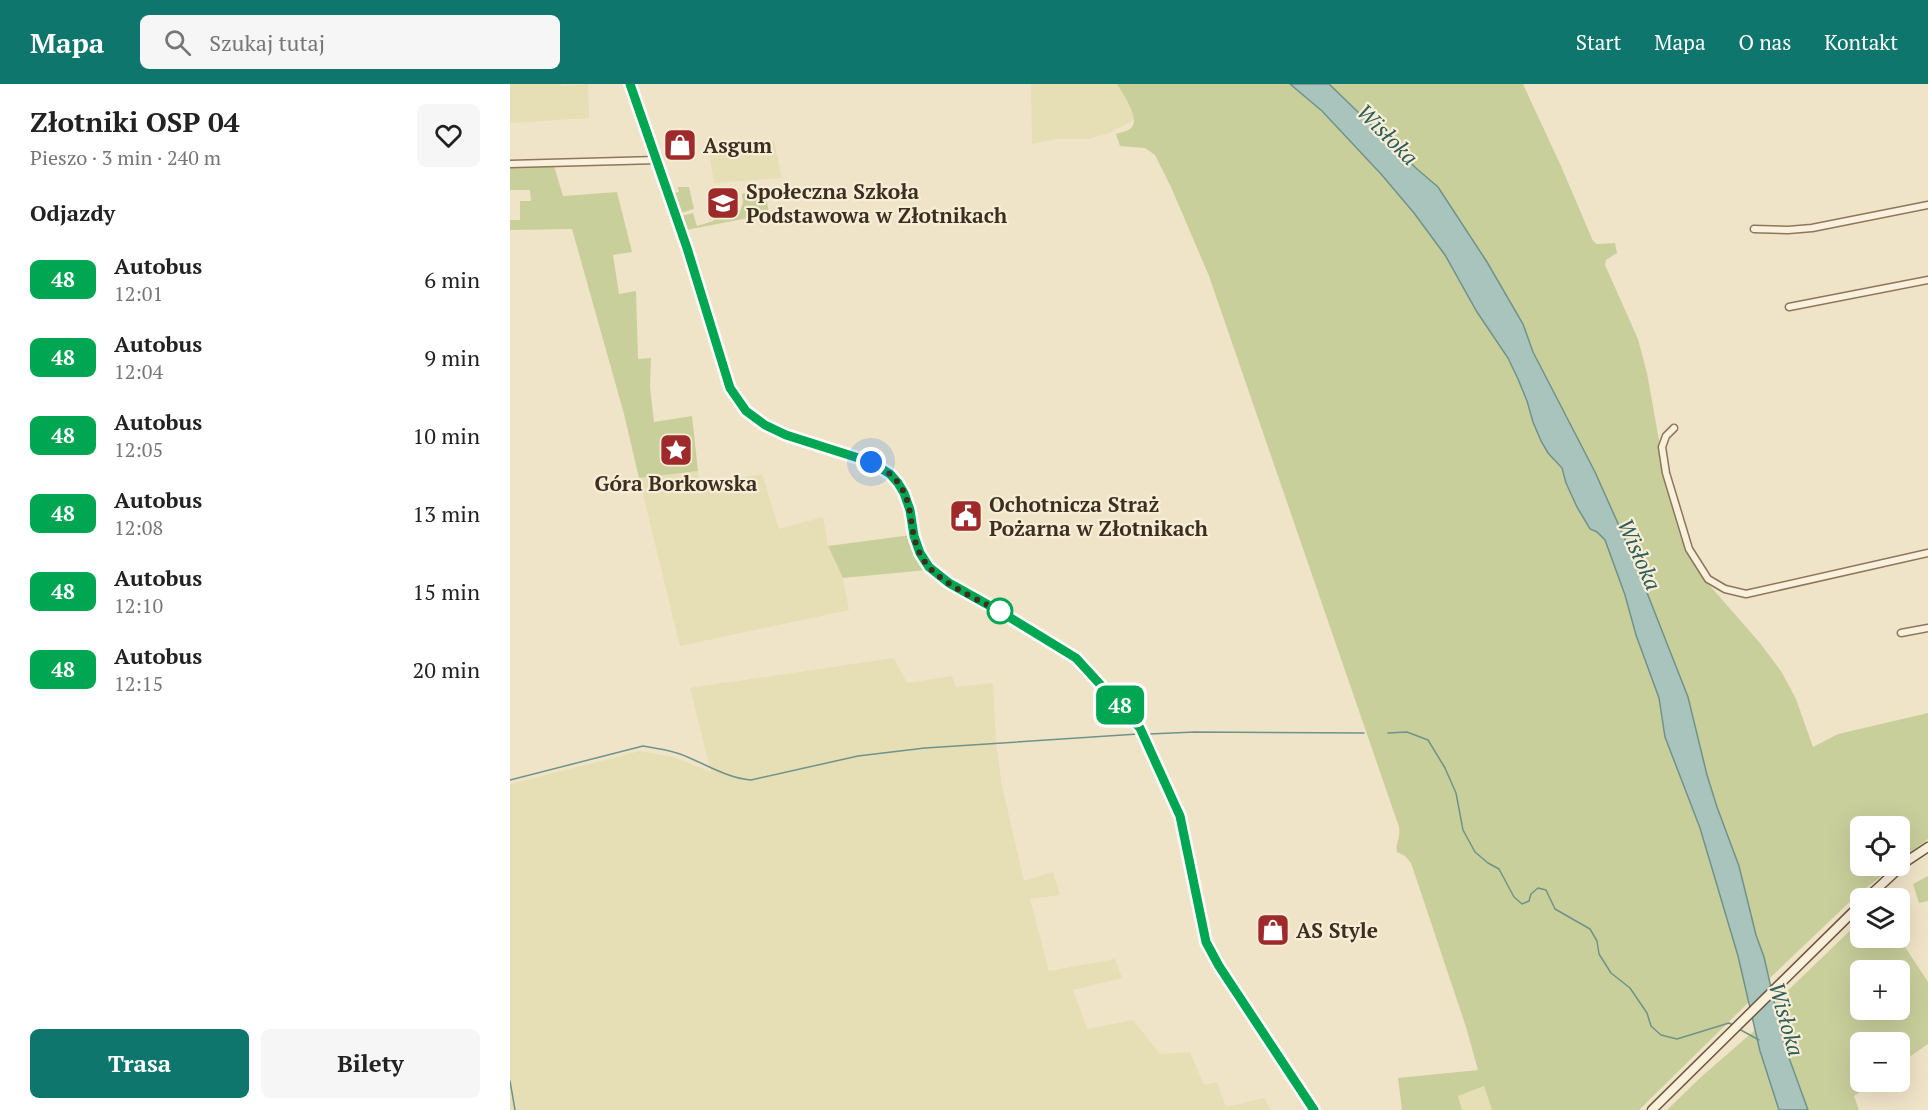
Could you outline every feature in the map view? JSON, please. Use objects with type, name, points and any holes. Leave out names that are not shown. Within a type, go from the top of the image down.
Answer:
[{"type":"street","points":[[630,84],[687,248],[730,388],[746,411],[765,425],[786,435],[871,462],[890,474],[904,493],[920,553],[929,567],[949,583],[1076,658],[1140,728],[1180,816],[1206,942],[1219,966],[1313,1110]]},
{"type":"street","points":[[510,164],[657,160]]},
{"type":"street","points":[[1754,229],[1812,228],[1928,204]]},
{"type":"street","points":[[1789,307],[1928,280]]},
{"type":"street","points":[[1674,428],[1666,436],[1662,447],[1666,473],[1689,549],[1708,579],[1725,589],[1746,594],[1928,553]]},
{"type":"street","points":[[1901,633],[1928,628]]},
{"type":"street","points":[[1877,888],[1907,861],[1928,847]]},
{"type":"street","points":[[1652,1110],[1850,915]]},
{"type":"shaded area","points":[[510,84],[561,84],[561,86],[588,84],[589,118],[510,123]]},
{"type":"shaded area","points":[[1031,84],[1117,84],[1133,112],[1134,120],[1109,133],[1088,139],[1056,139],[1032,144]]},
{"type":"shaded area","points":[[774,141],[782,178],[714,183],[709,151]]},
{"type":"shaded area","points":[[698,471],[700,485],[762,474],[779,529],[823,517],[828,546],[843,578],[849,610],[680,646],[639,478]]},
{"type":"shaded area","points":[[894,658],[907,683],[952,676],[956,687],[993,683],[996,743],[1002,786],[1024,881],[1053,872],[1060,895],[1030,899],[1049,971],[1115,959],[1122,978],[1073,990],[1087,1029],[1133,1020],[1160,1054],[1190,1052],[1204,1085],[1217,1082],[1226,1107],[1264,1098],[1271,1110],[510,1110],[510,784],[640,751],[673,757],[711,772],[690,688]]},
{"type":"shaded area","points":[[1484,1086],[1492,1110],[1462,1110],[1458,1096]]},
{"type":"green space","points":[[1117,84],[1290,84],[1322,111],[1381,174],[1445,255],[1477,312],[1508,358],[1541,441],[1548,453],[1562,467],[1566,484],[1577,507],[1590,529],[1605,540],[1659,698],[1665,737],[1700,828],[1738,956],[1749,1002],[1639,1110],[1492,1110],[1484,1086],[1458,1096],[1462,1110],[1402,1110],[1398,1078],[1478,1070],[1466,1027],[1411,863],[1397,852],[1399,827],[1209,276],[1155,155],[1145,148],[1120,146],[1116,134],[1130,129],[1134,121],[1129,104]]},
{"type":"green space","points":[[1329,84],[1523,84],[1593,241],[1597,244],[1615,243],[1617,253],[1606,260],[1605,265],[1638,339],[1647,373],[1664,468],[1689,549],[1704,579],[1760,643],[1781,671],[1796,699],[1813,747],[1838,734],[1928,713],[1928,839],[1910,853],[1910,816],[1850,816],[1850,876],[1881,876],[1866,888],[1850,888],[1850,902],[1770,978],[1756,935],[1739,866],[1707,775],[1688,697],[1612,509],[1533,352],[1523,324],[1487,262],[1438,187]]},
{"type":"green space","points":[[554,166],[563,196],[617,192],[632,252],[613,255],[619,294],[636,291],[638,359],[651,358],[650,387],[654,422],[692,416],[698,471],[639,478],[624,414],[572,229],[510,230],[510,220],[520,220],[520,201],[531,201],[530,190],[510,190],[510,167]]},
{"type":"green space","points":[[678,187],[689,187],[694,209],[681,213],[674,193],[679,192]]},
{"type":"green space","points":[[765,189],[769,214],[686,230],[682,216],[693,213],[697,226],[713,221],[715,218],[713,212],[716,209],[714,202],[728,200],[728,214],[739,214],[743,203],[742,194]]},
{"type":"green space","points":[[911,535],[927,570],[843,578],[828,546]]},
{"type":"green space","points":[[1928,876],[1928,901],[1919,903],[1913,884]]},
{"type":"green space","points":[[1850,931],[1850,948],[1906,948],[1928,982],[1928,1044],[1910,1056],[1910,1032],[1850,1032],[1850,1092],[1860,1092],[1854,1096],[1859,1110],[1808,1110],[1788,1058],[1775,1003]]},
{"type":"green space","points":[[1755,1030],[1779,1110],[1667,1110],[1701,1077]]},
{"type":"water","points":[[1290,84],[1329,84],[1438,187],[1487,262],[1523,324],[1533,352],[1595,472],[1633,557],[1688,697],[1707,775],[1739,866],[1756,935],[1764,957],[1784,1044],[1808,1110],[1779,1110],[1760,1051],[1738,956],[1700,828],[1665,737],[1659,698],[1605,540],[1590,529],[1577,507],[1562,468],[1548,453],[1541,441],[1508,358],[1477,312],[1445,255],[1381,174],[1322,111]]},
{"type":"waterway","points":[[1388,733],[1407,732],[1428,740],[1445,768],[1456,793],[1463,830],[1475,852],[1499,869],[1514,897],[1522,904],[1529,901],[1531,894],[1538,888],[1546,890],[1555,909],[1590,929],[1597,941],[1599,954],[1611,973],[1630,988],[1647,1013],[1651,1026],[1661,1035],[1677,1039],[1729,1023],[1733,1025]]},
{"type":"waterway","points":[[1149,734],[1364,733]]},
{"type":"waterway","points":[[510,780],[643,746],[680,754],[724,773],[751,780],[858,756],[925,748],[1138,734]]},
{"type":"waterway","points":[[1739,1029],[1759,1040]]},
{"type":"waterway","points":[[510,1081],[515,1110]]},
{"type":"bus line","name":"48","points":[[630,84],[687,248],[730,388],[746,411],[765,425],[786,435],[871,462],[890,474],[908,500],[914,536],[920,553],[929,567],[949,583],[1076,658],[1140,728],[1175,801],[1185,831],[1206,942],[1219,966],[1314,1110]]},
{"type":"place","name":"Asgum","points":[[680,145]]},
{"type":"place","name":"Społeczna Szkoła Podstawowa w Złotnikach","points":[[723,203]]},
{"type":"place","name":"Góra Borkowska","points":[[676,450]]},
{"type":"place","name":"Ochotnicza Straż Pożarna w Złotnikach","points":[[966,516]]},
{"type":"place","name":"AS Style","points":[[1273,930]]},
{"type":"route","points":[[871,462],[890,474],[902,487],[908,500],[914,536],[920,553],[929,567],[949,583],[1000,611]]},
{"type":"water label","name":"Wisłoka","points":[[1388,134]]},
{"type":"water label","name":"Wisłoka","points":[[1640,554]]},
{"type":"water label","name":"Wisłoka","points":[[1787,1019]]}]
